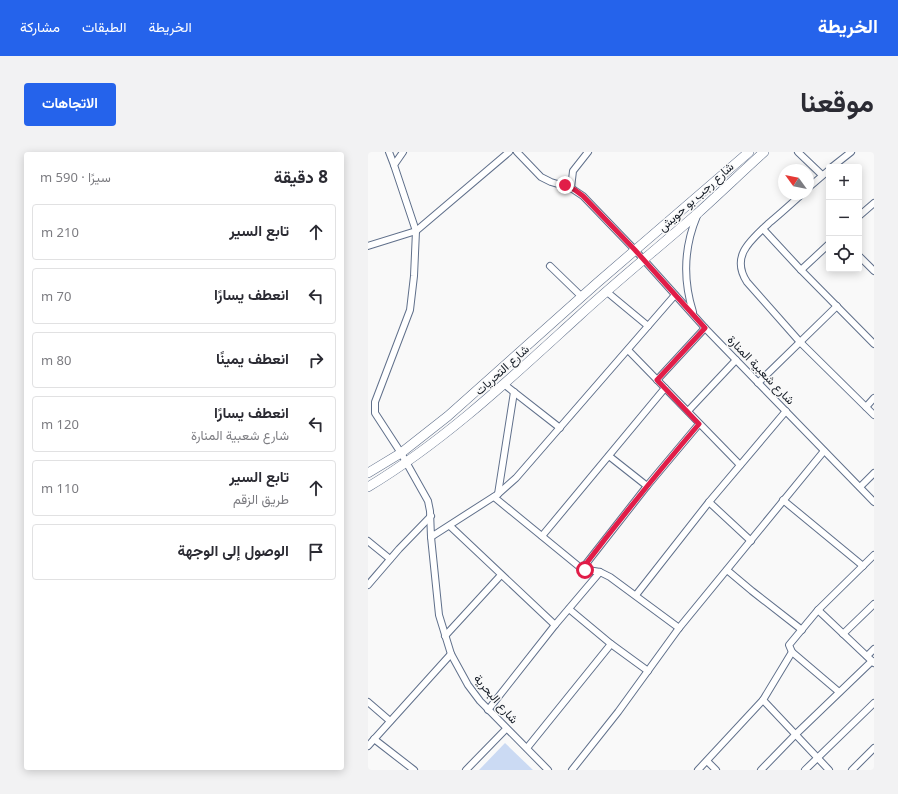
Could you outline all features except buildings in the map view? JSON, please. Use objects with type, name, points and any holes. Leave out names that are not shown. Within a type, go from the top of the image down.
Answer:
[{"type":"main road","name":"شارع رجب بو حويش","points":[[635,250],[749,152]]},
{"type":"main road","name":"شارع رجب بو حويش","points":[[643,260],[698,213],[764,152]]},
{"type":"main road","points":[[729,169],[735,178]]},
{"type":"main road","name":"شارع التحريات","points":[[368,473],[401,452],[448,416],[635,250]]},
{"type":"main road","name":"شارع التحريات","points":[[368,487],[407,463],[505,385],[643,260]]},
{"type":"street","points":[[389,152],[416,231]]},
{"type":"street","points":[[394,164],[402,152]]},
{"type":"street","points":[[368,246],[416,231],[509,152]]},
{"type":"street","points":[[517,152],[541,177],[551,182],[571,188],[574,172],[588,152]]},
{"type":"street","points":[[798,152],[822,175]]},
{"type":"street","points":[[836,164],[851,152]]},
{"type":"street","points":[[814,182],[826,172]]},
{"type":"street","name":"شارع شعبية المنارة","points":[[571,188],[583,196],[635,250],[705,328],[874,502]]},
{"type":"street","points":[[795,200],[746,246],[741,262],[742,272],[747,282],[800,342],[874,415]]},
{"type":"street","points":[[862,213],[874,203]]},
{"type":"street","points":[[693,314],[688,292],[686,269],[690,235],[698,213]]},
{"type":"street","points":[[764,229],[801,270],[874,344]]},
{"type":"street","name":"شارع البحرية","points":[[416,231],[414,283],[410,310],[375,402],[375,412],[401,452],[426,497],[429,506],[439,614],[451,654],[468,685],[488,710],[548,770]]},
{"type":"street","points":[[801,270],[826,247]]},
{"type":"street","points":[[862,259],[874,271]]},
{"type":"street","points":[[550,266],[582,297]]},
{"type":"street","points":[[606,292],[648,326]]},
{"type":"street","points":[[431,537],[496,495],[516,478],[675,295]]},
{"type":"street","points":[[758,383],[837,306]]},
{"type":"street","points":[[657,380],[705,328]]},
{"type":"street","points":[[628,350],[740,465]]},
{"type":"street","points":[[688,411],[736,360]]},
{"type":"street","points":[[505,385],[560,428]]},
{"type":"street","points":[[542,536],[665,388]]},
{"type":"street","points":[[496,495],[514,392]]},
{"type":"street","points":[[866,407],[874,398]]},
{"type":"street","points":[[636,596],[709,502],[786,411]]},
{"type":"street","points":[[582,569],[647,486],[699,424]]},
{"type":"street","points":[[572,770],[618,712],[679,628],[824,451]]},
{"type":"street","points":[[609,456],[647,486]]},
{"type":"street","points":[[860,487],[874,473]]},
{"type":"street","points":[[496,495],[582,569],[600,572],[610,577],[679,628]]},
{"type":"street","points":[[783,500],[863,566]]},
{"type":"street","points":[[709,502],[751,541]]},
{"type":"street","points":[[368,585],[390,559],[431,516]]},
{"type":"street","points":[[450,526],[555,625]]},
{"type":"street","points":[[368,541],[390,559]]},
{"type":"street","points":[[839,692],[792,652],[789,645],[818,610],[872,557]]},
{"type":"street","points":[[872,557],[874,565]]},
{"type":"street","points":[[727,570],[752,592],[802,630]]},
{"type":"street","points":[[488,710],[555,625],[600,572]]},
{"type":"street","points":[[445,636],[502,575]]},
{"type":"street","points":[[843,634],[874,604]]},
{"type":"street","points":[[569,609],[611,644],[648,671]]},
{"type":"street","points":[[761,770],[839,692],[873,662],[818,610]]},
{"type":"street","points":[[526,748],[611,644]]},
{"type":"street","points":[[867,656],[874,649]]},
{"type":"street","points":[[698,770],[763,700],[792,652]]},
{"type":"street","points":[[368,746],[451,654]]},
{"type":"street","points":[[763,700],[829,770]]},
{"type":"street","points":[[368,702],[390,721]]},
{"type":"street","points":[[805,770],[874,703]]},
{"type":"street","points":[[466,770],[506,729]]},
{"type":"street","points":[[374,739],[413,770]]},
{"type":"street","points":[[852,770],[874,748]]},
{"type":"street","points":[[707,761],[716,770]]},
{"type":"shaded area","points":[[505,743],[533,770],[479,770]]},
{"type":"route","points":[[565,185],[583,196],[635,250],[705,328],[657,380],[699,424],[647,486],[591,557],[582,569],[585,570]]}]
